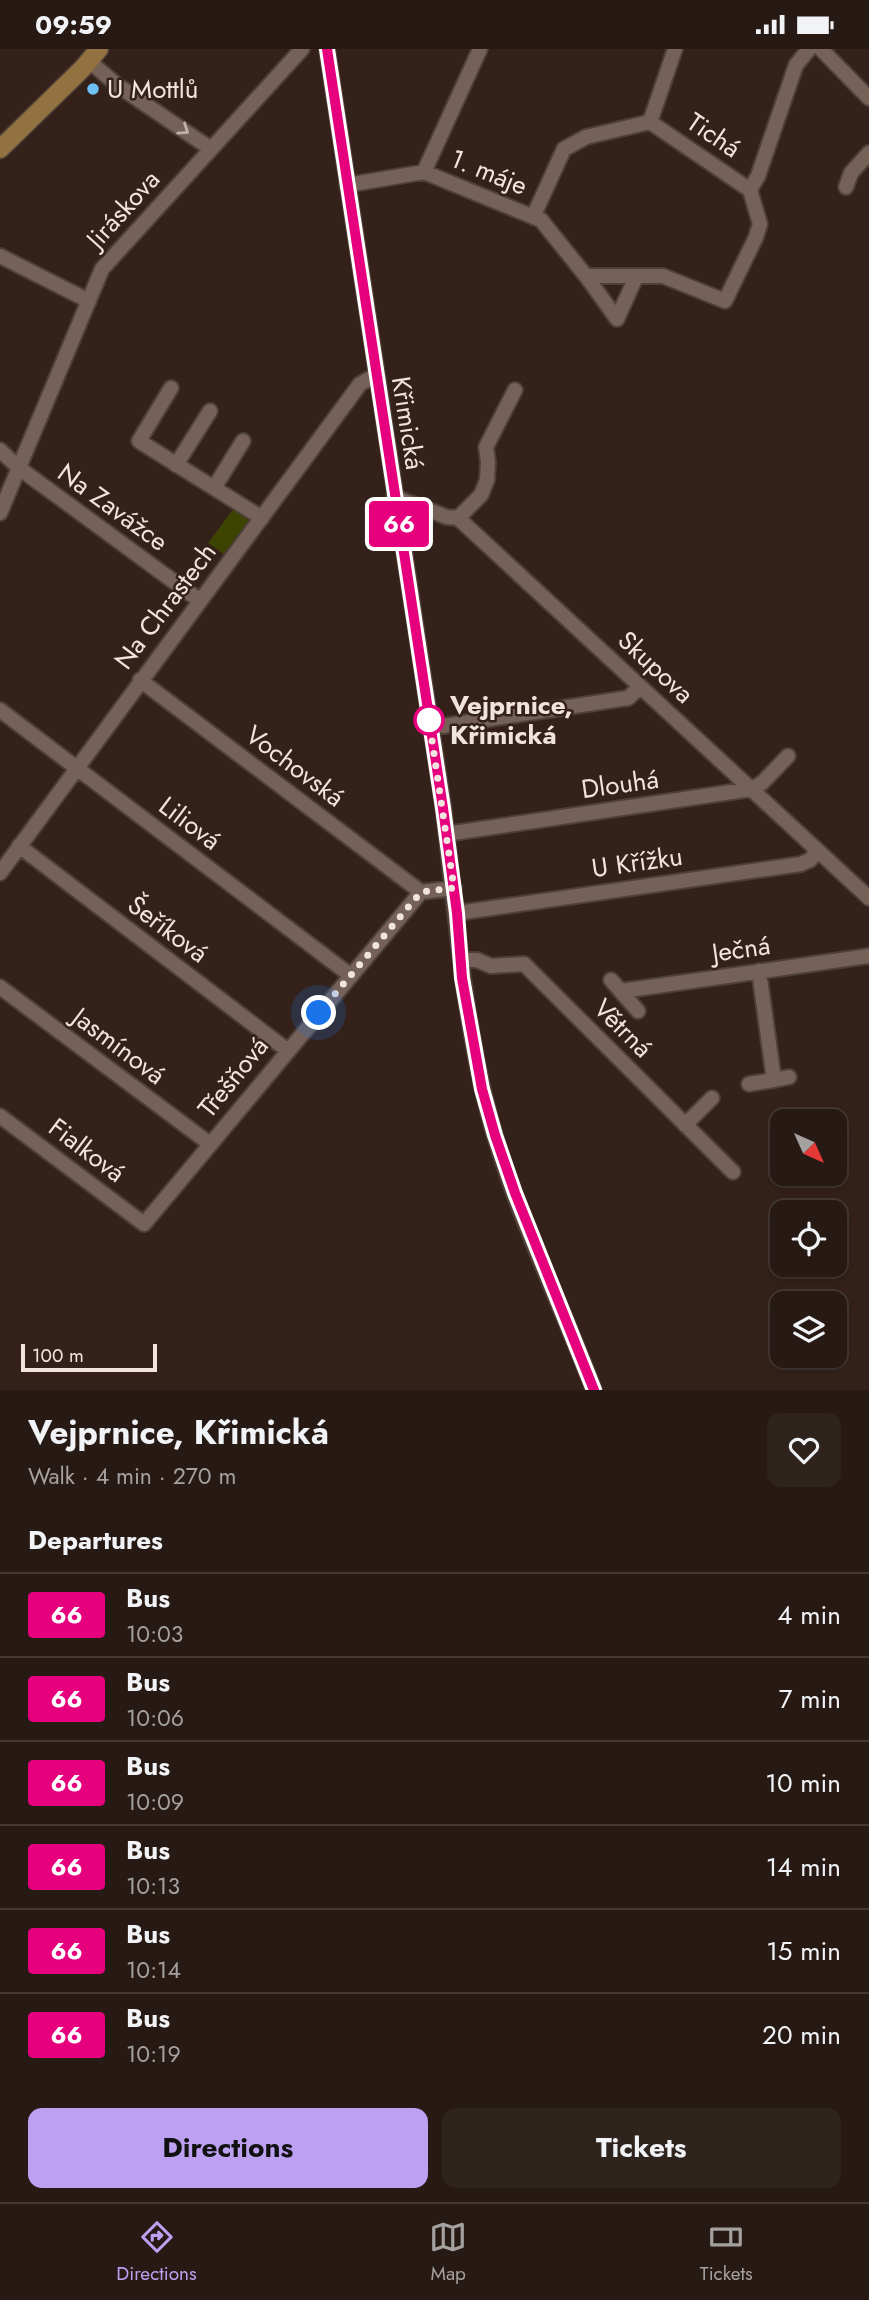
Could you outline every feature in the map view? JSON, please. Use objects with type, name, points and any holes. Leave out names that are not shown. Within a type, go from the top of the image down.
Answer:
[{"type":"main road","points":[[0,149],[94,55]]},
{"type":"street","name":"Jiráskova","points":[[0,513],[106,264],[302,49]]},
{"type":"street","name":"Křimická","points":[[327,49],[482,1089],[515,1193],[594,1390]]},
{"type":"street","points":[[424,172],[480,49]]},
{"type":"street","points":[[533,217],[564,149],[586,137],[650,122],[675,49]]},
{"type":"street","points":[[586,276],[663,276],[725,301],[760,224],[750,190],[758,176],[796,65],[809,49]]},
{"type":"street","points":[[821,49],[869,98]]},
{"type":"street","points":[[94,55],[117,85],[211,149]]},
{"type":"street","name":"Tichá","points":[[650,122],[750,190]]},
{"type":"street","points":[[846,187],[851,173],[869,153]]},
{"type":"street","name":"1. máje","points":[[347,185],[424,172],[541,220],[617,319],[636,277]]},
{"type":"street","points":[[0,256],[89,301]]},
{"type":"street","name":"Na Chrastech","points":[[3,863],[19,846],[360,384],[376,375]]},
{"type":"street","points":[[171,388],[139,441],[261,517]]},
{"type":"street","points":[[458,519],[481,495],[487,480],[486,447],[515,390]]},
{"type":"street","points":[[176,465],[210,411]]},
{"type":"street","points":[[214,488],[243,441]]},
{"type":"street","name":"Na Zavážce","points":[[0,450],[19,468],[199,600]]},
{"type":"street","name":"Skupova","points":[[394,497],[458,519],[869,898]]},
{"type":"street","name":"Vochovská","points":[[140,680],[421,892]]},
{"type":"street","points":[[443,726],[628,698],[640,687]]},
{"type":"street","name":"Liliová","points":[[0,710],[351,975]]},
{"type":"street","points":[[752,789],[762,783],[788,756]]},
{"type":"street","name":"Dlouhá","points":[[446,834],[752,789]]},
{"type":"street","name":"Šeříková","points":[[19,846],[287,1050]]},
{"type":"street","name":"U Křížku","points":[[457,913],[801,864],[810,860],[818,851]]},
{"type":"street","points":[[421,892],[454,888]]},
{"type":"street","name":"Třešňová","points":[[144,1224],[421,892]]},
{"type":"street","name":"Ječná","points":[[638,1011],[616,985],[758,971],[869,956]]},
{"type":"street","name":"Větrná","points":[[461,960],[477,960],[491,966],[524,964],[733,1172]]},
{"type":"street","points":[[758,971],[774,1080]]},
{"type":"street","name":"Jasmínová","points":[[0,987],[209,1144]]},
{"type":"street","points":[[749,1084],[789,1077]]},
{"type":"street","points":[[685,1125],[712,1098]]},
{"type":"street","name":"Fialková","points":[[0,1115],[144,1224]]},
{"type":"green space","points":[[235,507],[251,519],[225,555],[208,543]]},
{"type":"bus line","name":"66","points":[[327,49],[450,852],[462,978],[482,1089],[515,1193],[594,1390]]},
{"type":"place","name":"U Mottlů","points":[[93,89]]},
{"type":"place","name":"Vejprnice, Křimická","points":[[429,720]]},
{"type":"route","points":[[319,1013],[421,892],[454,888],[429,720]]}]
